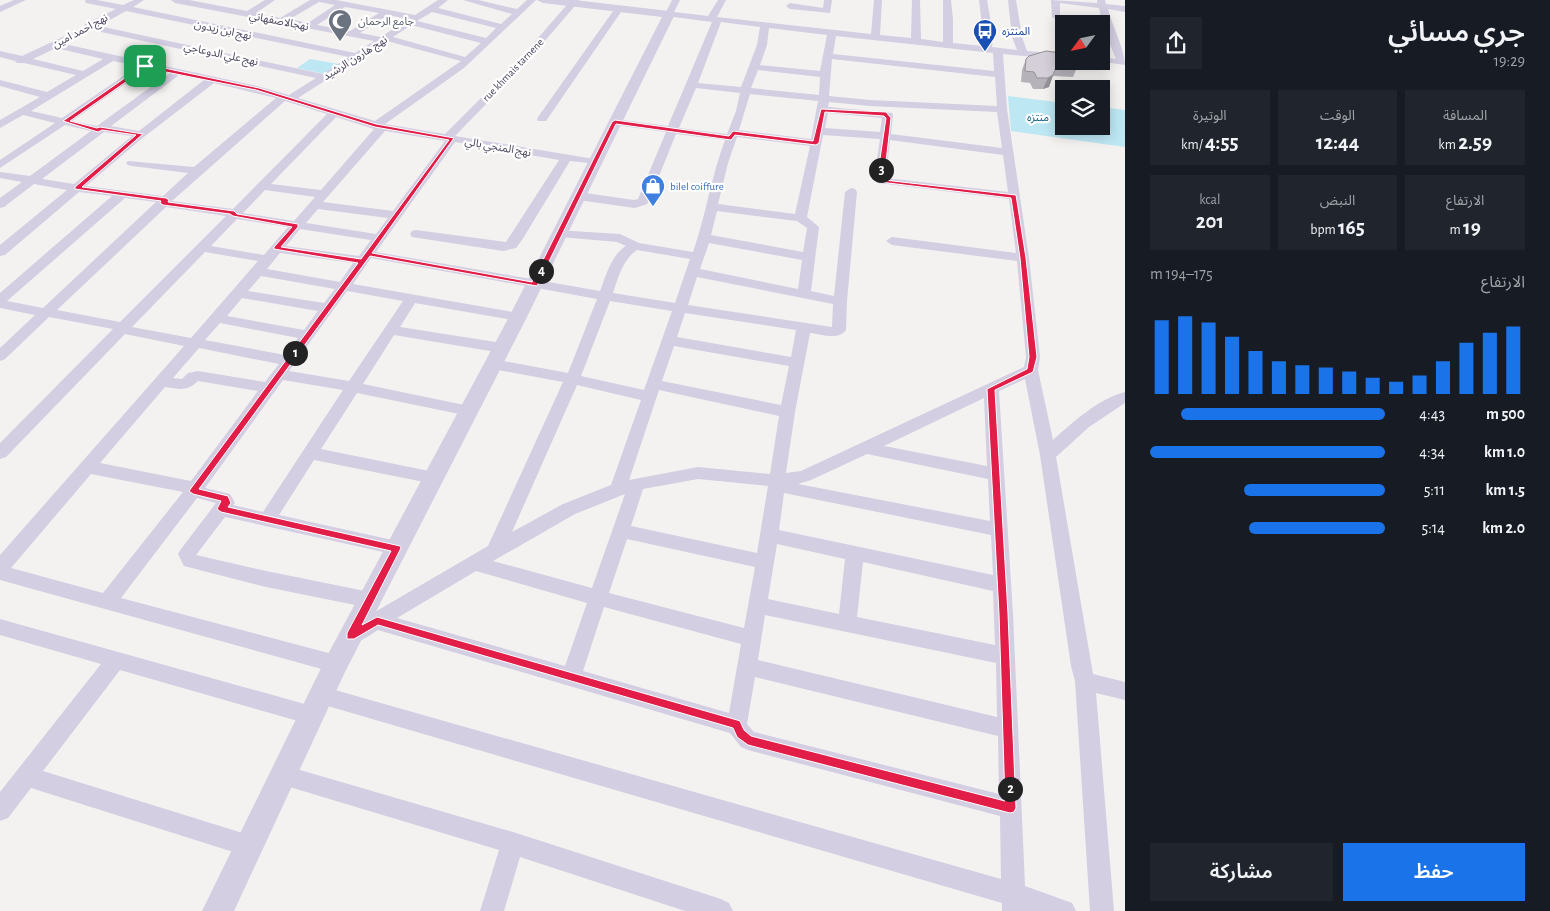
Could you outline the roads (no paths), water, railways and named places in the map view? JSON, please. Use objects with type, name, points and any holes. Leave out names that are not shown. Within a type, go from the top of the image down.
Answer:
[{"type":"street","points":[[0,9],[22,0]]},
{"type":"street","name":"نهج احمد امين","points":[[20,61],[54,46],[88,26],[140,0]]},
{"type":"street","name":"نهجالاصفهاني","points":[[175,0],[198,2],[223,10],[309,26],[341,29],[351,34],[384,39],[468,60]]},
{"type":"street","points":[[223,10],[240,0]]},
{"type":"street","points":[[247,15],[271,0]]},
{"type":"street","points":[[281,21],[316,0]]},
{"type":"street","points":[[322,0],[343,4],[365,12],[386,12],[486,41]]},
{"type":"street","points":[[422,0],[439,4],[502,27]]},
{"type":"street","points":[[467,0],[517,12]]},
{"type":"street","points":[[0,568],[296,226],[378,126],[468,60],[486,41],[532,0]]},
{"type":"street","points":[[542,0],[618,6],[673,7],[714,19],[916,43],[1055,56]]},
{"type":"street","points":[[578,196],[635,204],[643,201],[656,164],[692,85],[722,0]]},
{"type":"street","points":[[780,27],[791,3],[827,11],[828,0]]},
{"type":"street","points":[[875,38],[878,0]]},
{"type":"street","points":[[916,0],[916,43]]},
{"type":"street","points":[[947,0],[948,46]]},
{"type":"street","points":[[983,0],[988,34],[1000,75],[1002,109],[1023,258],[1033,357],[1031,370],[1048,455],[1077,650],[1085,681],[1102,911]]},
{"type":"street","points":[[1012,0],[1017,37],[1023,54]]},
{"type":"street","points":[[1056,15],[1055,0],[1102,3],[1125,9]]},
{"type":"street","name":"نهج ابن زيدون","points":[[90,1],[121,9],[357,56]]},
{"type":"street","name":"rue khmais tarnene","points":[[108,601],[194,490],[329,308],[450,138],[522,62],[575,2]]},
{"type":"street","points":[[1102,3],[1123,60],[1110,60]]},
{"type":"street","points":[[309,26],[343,4]]},
{"type":"street","name":"نهج هارون الرشيد","points":[[0,356],[197,172],[287,98],[324,77],[439,4]]},
{"type":"street","points":[[270,19],[290,6]]},
{"type":"street","points":[[542,119],[618,6]]},
{"type":"street","points":[[218,911],[336,664],[535,285],[594,162],[673,7]]},
{"type":"street","points":[[351,34],[386,12]]},
{"type":"street","points":[[617,491],[698,257],[722,163],[762,45],[765,25]]},
{"type":"street","name":"نهج علي الدوعاجي","points":[[88,26],[324,77]]},
{"type":"street","points":[[800,218],[805,205],[823,104],[827,56],[832,33]]},
{"type":"street","name":"نهج المنجي بالي","points":[[54,46],[257,89],[378,126],[594,162]]},
{"type":"street","points":[[0,54],[20,61],[84,74]]},
{"type":"street","points":[[827,56],[1000,75]]},
{"type":"street","points":[[0,125],[111,58]]},
{"type":"street","points":[[0,165],[145,66]]},
{"type":"street","points":[[753,67],[825,75]]},
{"type":"street","points":[[0,204],[176,73]]},
{"type":"street","points":[[0,252],[140,134],[212,80]]},
{"type":"street","points":[[0,83],[49,96]]},
{"type":"street","points":[[692,85],[745,91],[887,115],[889,118],[880,179],[882,181],[1014,196]]},
{"type":"street","points":[[823,104],[1002,109]]},
{"type":"street","points":[[0,113],[65,121],[99,129],[140,134]]},
{"type":"street","points":[[0,453],[334,113]]},
{"type":"street","points":[[615,122],[673,130],[816,143]]},
{"type":"street","points":[[818,131],[885,136],[1008,152]]},
{"type":"street","points":[[416,234],[503,247],[511,245],[516,240],[566,158]]},
{"type":"street","points":[[132,162],[197,172]]},
{"type":"street","points":[[0,175],[165,201],[296,226],[380,238]]},
{"type":"street","points":[[261,186],[318,200],[396,215]]},
{"type":"street","points":[[201,248],[365,258],[838,332],[850,192]]},
{"type":"street","points":[[0,300],[122,194]]},
{"type":"street","points":[[712,207],[800,218],[814,227],[804,294]]},
{"type":"street","points":[[560,233],[620,238],[635,246],[698,257]]},
{"type":"street","points":[[0,238],[15,240]]},
{"type":"street","points":[[704,238],[809,257]]},
{"type":"street","points":[[892,241],[1023,258]]},
{"type":"street","points":[[495,550],[572,379],[615,269],[625,252],[635,246]]},
{"type":"street","points":[[257,271],[518,317]]},
{"type":"street","points":[[693,272],[840,301]]},
{"type":"street","points":[[238,293],[329,308]]},
{"type":"street","points":[[267,519],[412,298]]},
{"type":"street","points":[[0,304],[193,344],[289,361]]},
{"type":"street","points":[[216,318],[309,335]]},
{"type":"street","points":[[804,327],[787,412],[769,535],[737,724],[741,733],[748,740],[1010,808]]},
{"type":"street","points":[[392,330],[498,356],[572,379],[787,412]]},
{"type":"street","points":[[669,340],[797,363]]},
{"type":"street","points":[[776,483],[805,476],[1031,370]]},
{"type":"street","points":[[279,374],[355,387],[469,411]]},
{"type":"street","points":[[160,382],[186,384],[193,377],[198,376],[269,388]]},
{"type":"street","points":[[991,389],[1002,585],[1013,902]]},
{"type":"street","points":[[1048,455],[1073,431],[1107,405],[1125,397]]},
{"type":"street","points":[[866,448],[996,474]]},
{"type":"street","points":[[311,453],[434,478]]},
{"type":"street","points":[[87,467],[194,490],[224,499],[226,503],[187,554],[190,561],[370,600]]},
{"type":"street","points":[[351,636],[551,518],[593,498],[683,474],[717,472],[999,530]]},
{"type":"street","points":[[571,677],[636,485]]},
{"type":"street","points":[[221,509],[397,548]]},
{"type":"street","points":[[621,531],[764,562]]},
{"type":"street","points":[[769,535],[1002,585]]},
{"type":"street","points":[[847,623],[855,553]]},
{"type":"street","points":[[475,562],[598,598],[752,638]]},
{"type":"street","points":[[0,572],[336,664]]},
{"type":"street","points":[[757,605],[1005,656]]},
{"type":"street","points":[[377,621],[737,724]]},
{"type":"street","points":[[1,629],[312,715]]},
{"type":"street","points":[[0,810],[116,660]]},
{"type":"street","points":[[747,666],[1008,729]]},
{"type":"street","points":[[1085,681],[1125,691]]},
{"type":"street","points":[[322,695],[1013,902],[1064,911]]},
{"type":"street","points":[[283,775],[513,843],[721,911]]},
{"type":"street","points":[[26,776],[250,846]]},
{"type":"street","points":[[492,911],[513,843]]},
{"type":"place","name":"جامع الرحمان","points":[[340,42]]},
{"type":"place","name":"المنتزه","points":[[985,52]]},
{"type":"place","name":"bilel coiffure","points":[[653,207]]},
{"type":"park label","name":"منتزه","points":[[1038,117]]}]
